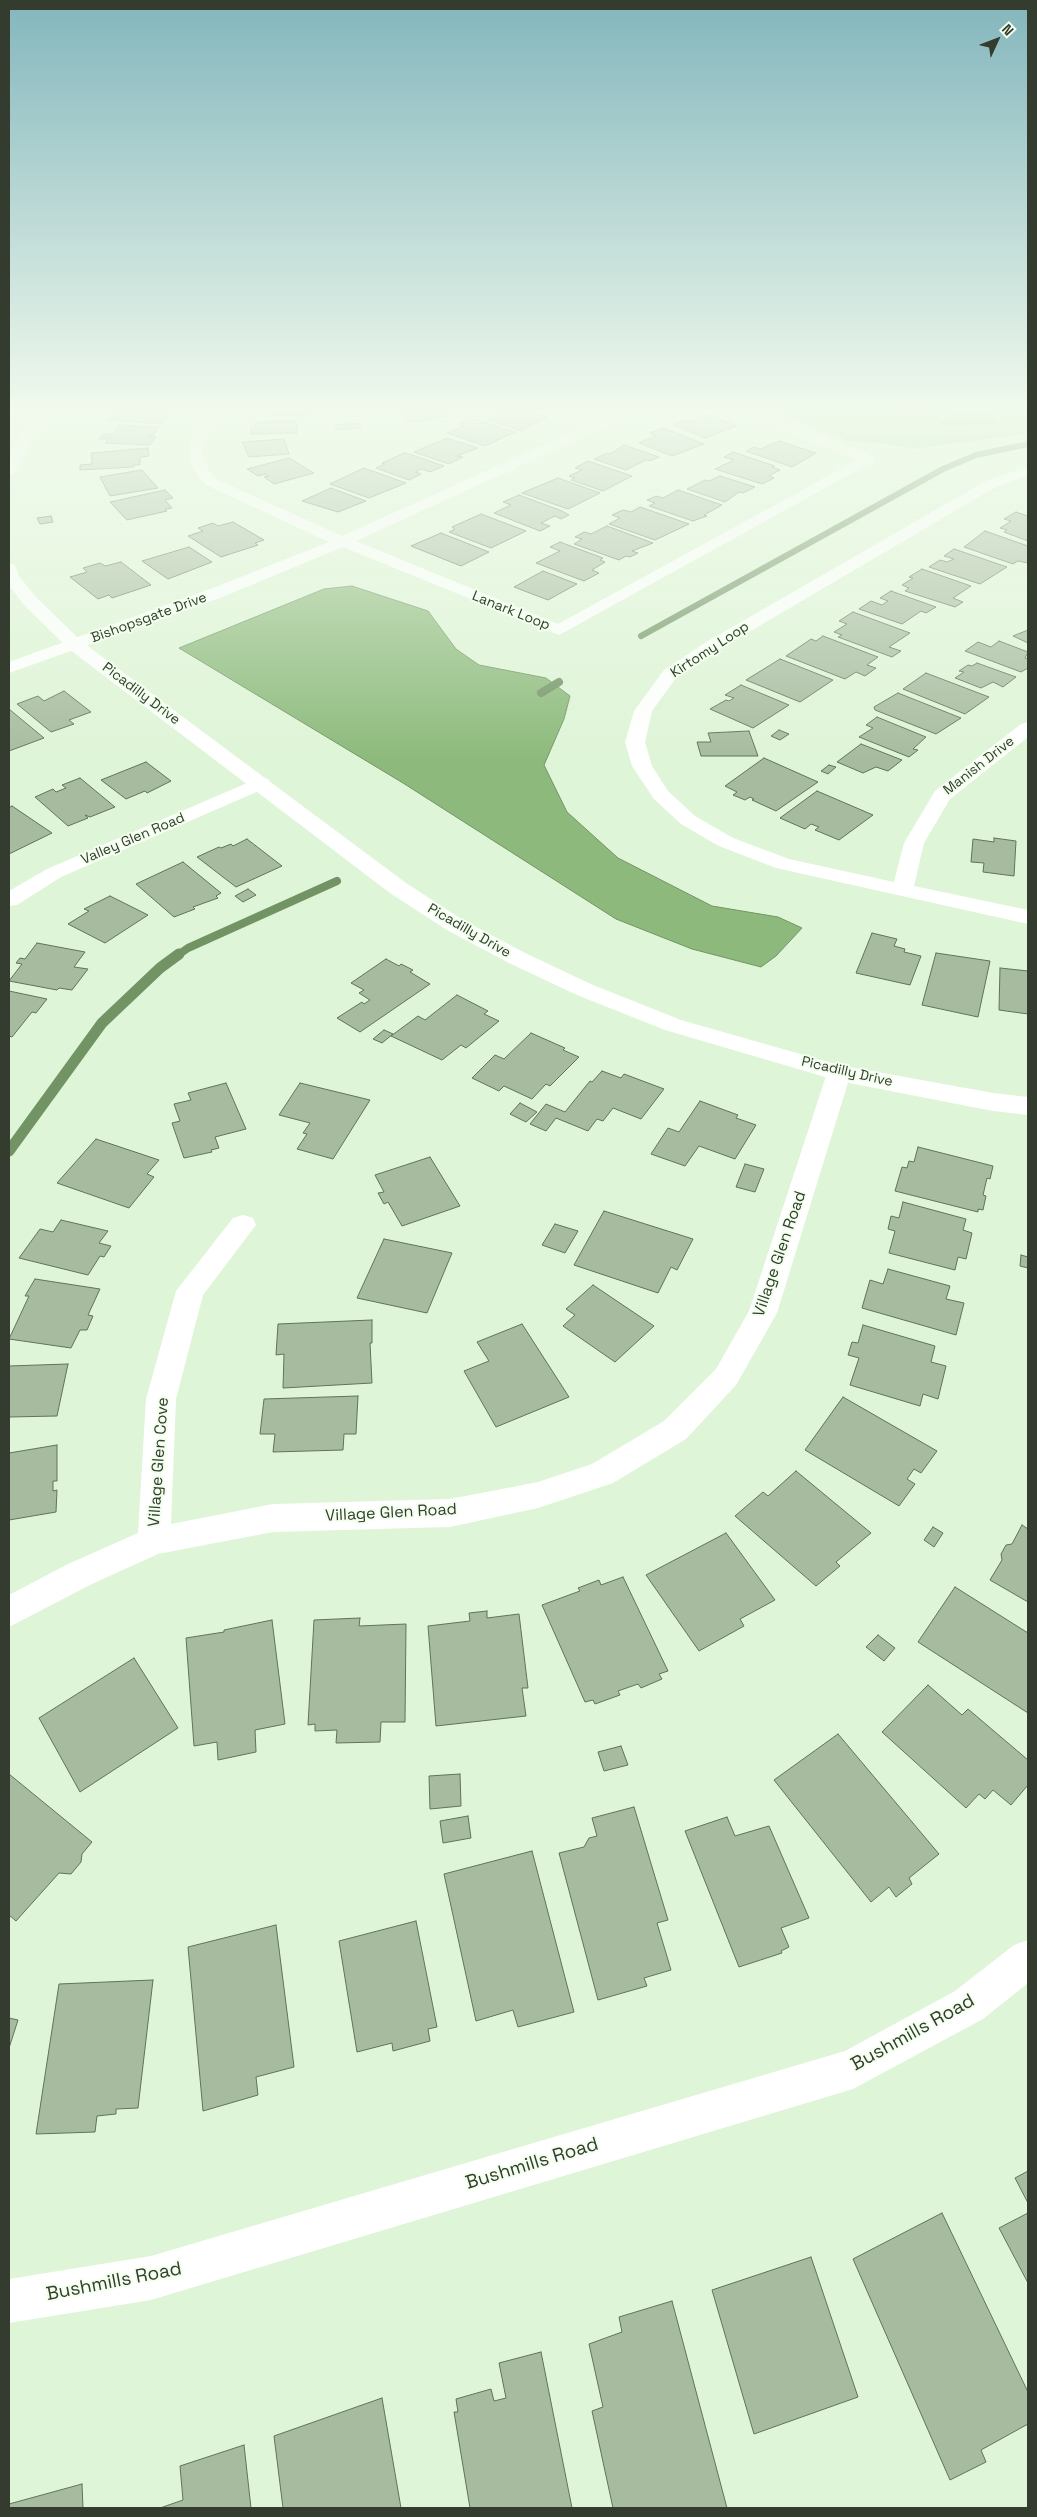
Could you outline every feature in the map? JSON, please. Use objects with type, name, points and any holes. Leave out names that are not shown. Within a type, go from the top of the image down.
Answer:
[{"type":"street","points":[[308,525],[344,542]]},
{"type":"street","name":"Bishopsgate Drive","points":[[9,668],[219,592],[344,542],[380,525]]},
{"type":"street","name":"Lanark Loop","points":[[344,542],[559,630],[750,525]]},
{"type":"street","name":"Kirtomy Loop","points":[[919,525],[714,645],[670,674],[643,711],[635,742],[642,766],[661,795],[688,820],[726,842],[782,864],[1028,917]]},
{"type":"street","name":"Picadilly Drive","points":[[9,568],[11,577],[29,600],[75,645],[261,783],[398,888],[456,925],[517,958],[585,990],[674,1025],[839,1073],[993,1102],[1028,1106]]},
{"type":"street","name":"Manish Drive","points":[[902,891],[914,842],[942,795],[1028,728]]},
{"type":"street","name":"Valley Glen Road","points":[[9,900],[54,873],[261,783]]},
{"type":"street","name":"Village Glen Road","points":[[9,1612],[80,1574],[154,1541],[273,1518],[450,1513],[538,1495],[602,1474],[675,1430],[726,1377],[763,1313],[839,1073]]},
{"type":"street","name":"Village Glen Cove","points":[[154,1541],[162,1399],[190,1290],[243,1225]]},
{"type":"street","name":"Bushmills Road","points":[[9,2301],[151,2278],[853,2069],[969,2005],[1028,1959]]},
{"type":"shaded area","points":[[352,586],[428,611],[456,649],[479,665],[546,678],[570,696],[564,719],[544,765],[567,812],[618,858],[712,906],[778,917],[802,928],[776,956],[761,967],[692,949],[616,919],[403,783],[179,648],[324,589]]},
{"type":"building","points":[[206,525],[239,525],[264,540],[255,543],[258,545],[221,557],[188,536],[203,531],[198,528]]},
{"type":"building","points":[[511,525],[526,531],[491,548],[449,532],[455,529],[452,527]]},
{"type":"building","points":[[526,525],[550,526],[540,531]]},
{"type":"building","points":[[613,525],[686,525],[655,540]]},
{"type":"building","points":[[1004,525],[1028,525],[1028,541],[1004,532],[1007,530],[1000,528]]},
{"type":"building","points":[[607,526],[653,543],[632,551],[638,553],[630,557],[626,556],[619,560],[574,544],[582,539],[575,537],[584,532],[591,534]]},
{"type":"building","points":[[985,531],[1028,546],[1028,563],[1018,561],[1013,564],[964,547]]},
{"type":"building","points":[[441,533],[489,552],[461,566],[411,546]]},
{"type":"building","points":[[560,542],[603,558],[600,560],[605,562],[592,570],[599,573],[584,581],[536,563],[560,551],[550,547]]},
{"type":"building","points":[[189,547],[212,562],[168,579],[142,561]]},
{"type":"building","points":[[954,549],[1007,567],[980,584],[929,567],[940,560],[947,562],[954,559],[944,556]]},
{"type":"building","points":[[121,562],[151,585],[112,598],[109,595],[98,599],[70,577],[87,572],[83,568],[100,563],[105,566]]},
{"type":"building","points":[[922,569],[971,586],[953,598],[963,602],[955,607],[905,591],[909,588],[902,585],[913,578],[909,577]]},
{"type":"building","points":[[543,571],[577,584],[548,600],[514,587]]},
{"type":"building","points":[[891,591],[936,607],[926,613],[921,611],[902,624],[859,609],[871,601],[882,605],[888,601],[880,598]]},
{"type":"building","points":[[853,612],[910,633],[889,647],[901,651],[892,657],[838,637],[842,635],[834,632],[847,624],[839,621]]},
{"type":"building","points":[[1028,630],[1028,643],[1013,636]]},
{"type":"building","points":[[823,636],[878,657],[867,665],[876,668],[865,676],[856,672],[845,679],[786,656],[811,639],[816,641]]},
{"type":"building","points":[[999,641],[1028,652],[1025,658],[1028,659],[1028,668],[1021,672],[965,651],[978,642],[991,647]]},
{"type":"building","points":[[780,659],[833,680],[800,702],[746,680]]},
{"type":"building","points":[[977,663],[1016,677],[1003,687],[993,682],[981,688],[955,678],[964,672],[959,671],[968,665],[972,666]]},
{"type":"building","points":[[926,673],[989,697],[965,714],[903,689]]},
{"type":"building","points":[[741,685],[789,705],[753,728],[710,709],[726,700],[729,701],[734,698],[725,695]]},
{"type":"building","points":[[64,691],[91,712],[69,720],[74,724],[51,732],[17,704],[38,696],[44,701]]},
{"type":"building","points":[[898,693],[961,718],[936,734],[875,710],[874,707]]},
{"type":"building","points":[[9,709],[44,738],[9,751]]},
{"type":"building","points":[[877,717],[926,737],[913,749],[918,750],[909,757],[859,737],[873,728],[866,725]]},
{"type":"building","points":[[779,730],[789,734],[780,740],[771,736]]},
{"type":"building","points":[[749,731],[758,756],[701,756],[697,742],[711,742],[708,733]]},
{"type":"building","points":[[861,744],[902,760],[888,771],[876,767],[863,773],[837,762]]},
{"type":"building","points":[[764,758],[818,782],[776,811],[752,800],[754,799],[750,797],[745,800],[733,795],[737,792],[725,786]]},
{"type":"building","points":[[146,762],[171,781],[147,793],[145,791],[126,799],[101,780]]},
{"type":"building","points":[[829,765],[836,767],[828,774],[821,771]]},
{"type":"building","points":[[80,778],[115,807],[90,817],[85,815],[88,818],[68,826],[35,797],[53,789],[56,792],[66,788],[62,785]]},
{"type":"building","points":[[817,791],[873,815],[839,840],[815,830],[819,827],[811,824],[805,829],[780,818]]},
{"type":"building","points":[[12,806],[52,833],[9,854],[9,808]]},
{"type":"building","points":[[994,838],[1016,841],[1014,876],[983,872],[984,863],[971,862],[973,839],[994,842]]},
{"type":"building","points":[[247,839],[282,866],[236,887],[197,857],[219,847],[231,844],[233,846]]},
{"type":"building","points":[[183,862],[221,893],[216,896],[218,898],[193,907],[195,909],[174,917],[136,884]]},
{"type":"building","points":[[248,889],[256,895],[243,902],[235,896]]},
{"type":"building","points":[[110,896],[148,915],[105,943],[68,924],[89,911],[84,909]]},
{"type":"building","points":[[872,933],[897,939],[894,946],[905,949],[904,952],[921,956],[910,985],[856,973]]},
{"type":"building","points":[[37,943],[85,952],[74,967],[88,969],[72,990],[59,988],[57,990],[9,981],[22,964],[16,963],[20,958],[25,959]]},
{"type":"building","points":[[936,953],[990,961],[978,1017],[922,1005]]},
{"type":"building","points":[[386,959],[399,966],[401,964],[413,970],[410,972],[430,984],[360,1032],[337,1018],[362,1002],[364,1004],[370,1000],[359,993],[364,990],[351,983]]},
{"type":"building","points":[[1000,968],[1028,971],[1028,1014],[999,1010]]},
{"type":"building","points":[[9,991],[47,999],[36,1013],[32,1012],[12,1037],[9,1036]]},
{"type":"building","points":[[457,995],[488,1011],[484,1014],[499,1021],[466,1048],[461,1045],[442,1060],[391,1036],[418,1016],[425,1020]]},
{"type":"building","points":[[384,1030],[393,1034],[382,1043],[373,1039]]},
{"type":"building","points":[[531,1033],[565,1048],[563,1050],[579,1057],[550,1086],[546,1084],[532,1099],[504,1086],[499,1091],[472,1078],[495,1055],[504,1059]]},
{"type":"building","points":[[602,1071],[621,1078],[624,1074],[664,1089],[641,1119],[613,1108],[603,1121],[597,1119],[588,1131],[556,1118],[546,1131],[530,1124],[546,1104],[565,1112],[590,1081],[592,1082]]},
{"type":"building","points":[[226,1083],[246,1129],[215,1137],[219,1148],[211,1150],[212,1152],[184,1158],[172,1123],[180,1121],[174,1104],[191,1100],[188,1093]]},
{"type":"building","points":[[300,1083],[370,1100],[333,1159],[297,1149],[307,1134],[303,1133],[310,1123],[279,1115]]},
{"type":"building","points":[[700,1101],[738,1115],[736,1118],[756,1125],[735,1159],[699,1146],[685,1166],[651,1154],[668,1128],[679,1132]]},
{"type":"building","points":[[520,1103],[537,1112],[526,1122],[510,1114]]},
{"type":"building","points":[[96,1139],[159,1160],[147,1174],[154,1177],[129,1208],[57,1183]]},
{"type":"building","points":[[918,1147],[993,1166],[990,1179],[987,1178],[983,1195],[986,1196],[983,1210],[978,1209],[978,1212],[895,1191],[902,1167],[907,1168],[909,1161],[914,1162]]},
{"type":"building","points":[[430,1157],[460,1206],[402,1226],[388,1202],[384,1204],[378,1193],[384,1192],[375,1175]]},
{"type":"building","points":[[745,1164],[764,1169],[755,1192],[736,1187]]},
{"type":"building","points":[[903,1202],[966,1219],[963,1230],[972,1233],[966,1259],[958,1257],[955,1270],[889,1253],[895,1231],[888,1229],[891,1216],[899,1218]]},
{"type":"building","points":[[604,1211],[693,1239],[677,1270],[671,1267],[658,1293],[574,1265]]},
{"type":"building","points":[[61,1220],[108,1231],[99,1243],[111,1246],[104,1257],[100,1256],[88,1275],[19,1258],[40,1229],[53,1232]]},
{"type":"building","points":[[555,1224],[578,1231],[565,1253],[542,1245]]},
{"type":"building","points":[[384,1239],[452,1253],[427,1313],[357,1298]]},
{"type":"building","points":[[1021,1255],[1028,1257],[1028,1268],[1020,1266]]},
{"type":"building","points":[[888,1269],[950,1286],[946,1299],[964,1303],[956,1335],[862,1308],[870,1280],[883,1284]]},
{"type":"building","points":[[35,1279],[100,1289],[88,1315],[93,1316],[87,1330],[80,1330],[71,1348],[9,1339],[29,1296],[25,1296]]},
{"type":"building","points":[[593,1285],[654,1326],[615,1362],[563,1326],[575,1315],[566,1309]]},
{"type":"building","points":[[372,1320],[372,1343],[370,1343],[372,1383],[283,1388],[284,1354],[276,1355],[278,1324]]},
{"type":"building","points":[[522,1324],[569,1397],[496,1427],[464,1371],[489,1361],[477,1342]]},
{"type":"building","points":[[863,1325],[935,1346],[931,1362],[946,1366],[938,1399],[923,1394],[920,1406],[850,1385],[859,1358],[848,1355],[852,1342],[858,1343]]},
{"type":"building","points":[[68,1364],[57,1416],[9,1417],[9,1366]]},
{"type":"building","points":[[358,1396],[356,1434],[344,1434],[343,1450],[273,1452],[275,1434],[260,1434],[264,1399]]},
{"type":"building","points":[[843,1397],[937,1451],[921,1473],[914,1469],[907,1479],[915,1484],[899,1506],[805,1450]]},
{"type":"building","points":[[57,1445],[57,1481],[53,1481],[53,1491],[57,1490],[56,1512],[9,1520],[9,1453]]},
{"type":"building","points":[[796,1471],[871,1533],[836,1562],[840,1566],[816,1586],[735,1516],[763,1492],[768,1496]]},
{"type":"building","points":[[1022,1525],[1028,1529],[1028,1602],[990,1580],[1002,1560],[1001,1554],[1006,1545],[1012,1544]]},
{"type":"building","points":[[933,1527],[943,1533],[934,1547],[924,1540]]},
{"type":"building","points":[[726,1533],[775,1600],[740,1619],[744,1626],[699,1651],[646,1575]]},
{"type":"building","points":[[623,1577],[668,1671],[659,1674],[662,1679],[641,1688],[638,1684],[618,1691],[620,1695],[595,1704],[593,1700],[585,1702],[542,1605],[580,1591],[578,1588],[599,1580],[601,1585]]},
{"type":"building","points":[[955,1587],[1028,1633],[1028,1713],[918,1642]]},
{"type":"building","points":[[487,1611],[487,1618],[519,1614],[528,1688],[522,1688],[526,1716],[436,1726],[428,1626],[470,1621],[469,1613]]},
{"type":"building","points":[[360,1618],[359,1626],[406,1624],[405,1722],[381,1722],[380,1742],[336,1743],[337,1730],[315,1731],[315,1724],[308,1725],[314,1620]]},
{"type":"building","points":[[272,1620],[285,1724],[255,1730],[256,1752],[218,1760],[217,1742],[194,1746],[186,1638],[224,1632],[224,1630]]},
{"type":"building","points":[[878,1635],[895,1648],[884,1661],[866,1647]]},
{"type":"building","points":[[134,1658],[178,1728],[80,1792],[39,1718]]},
{"type":"building","points":[[928,1685],[962,1715],[968,1709],[1028,1760],[1028,1785],[1011,1805],[993,1790],[985,1799],[979,1794],[966,1808],[882,1732]]},
{"type":"building","points":[[838,1734],[939,1854],[909,1878],[912,1884],[896,1897],[889,1887],[871,1902],[774,1780]]},
{"type":"building","points":[[621,1746],[628,1765],[604,1771],[598,1752]]},
{"type":"building","points":[[9,1774],[92,1842],[82,1854],[81,1862],[71,1874],[59,1873],[16,1921],[9,1915]]},
{"type":"building","points":[[460,1774],[461,1806],[430,1809],[429,1776]]},
{"type":"building","points":[[634,1807],[668,1920],[657,1923],[671,1970],[644,1978],[647,1986],[598,2000],[559,1853],[584,1847],[589,1838],[597,1836],[592,1818]]},
{"type":"building","points":[[468,1816],[471,1838],[443,1843],[440,1821]]},
{"type":"building","points":[[727,1817],[735,1836],[769,1826],[809,1918],[781,1928],[789,1947],[781,1951],[782,1953],[739,1967],[685,1831]]},
{"type":"building","points":[[532,1851],[574,2012],[518,2027],[513,2010],[476,2021],[444,1874]]},
{"type":"building","points":[[416,1921],[437,2027],[428,2029],[430,2041],[393,2051],[392,2043],[357,2052],[339,1941]]},
{"type":"building","points":[[276,1925],[294,2067],[256,2077],[258,2095],[203,2111],[188,1947]]},
{"type":"building","points":[[153,1980],[138,2108],[116,2109],[116,2114],[97,2116],[95,2132],[36,2134],[59,1984]]},
{"type":"building","points":[[9,2018],[18,2020],[9,2048]]},
{"type":"building","points":[[1028,2171],[1028,2203],[1015,2178]]},
{"type":"building","points":[[942,2213],[1028,2392],[1028,2424],[981,2450],[986,2462],[950,2480],[853,2259]]},
{"type":"building","points":[[1028,2213],[1028,2283],[999,2228]]},
{"type":"building","points":[[811,2257],[858,2397],[754,2434],[712,2290]]},
{"type":"building","points":[[672,2301],[727,2508],[613,2508],[592,2411],[603,2407],[589,2344],[622,2332],[619,2317]]},
{"type":"building","points":[[541,2352],[572,2508],[470,2508],[454,2412],[458,2412],[456,2399],[491,2389],[494,2401],[506,2398],[499,2363]]},
{"type":"building","points":[[382,2398],[401,2508],[283,2508],[274,2436]]},
{"type":"building","points":[[244,2445],[251,2508],[160,2508],[183,2500],[180,2466]]},
{"type":"building","points":[[82,2484],[83,2508],[9,2508],[9,2504]]},
{"type":"waterway","points":[[641,636],[841,525]]},
{"type":"waterway","points":[[541,693],[559,682]]},
{"type":"waterway","points":[[178,955],[188,948],[337,881]]},
{"type":"waterway","points":[[9,1151],[102,1023],[160,968],[179,954]]}]
